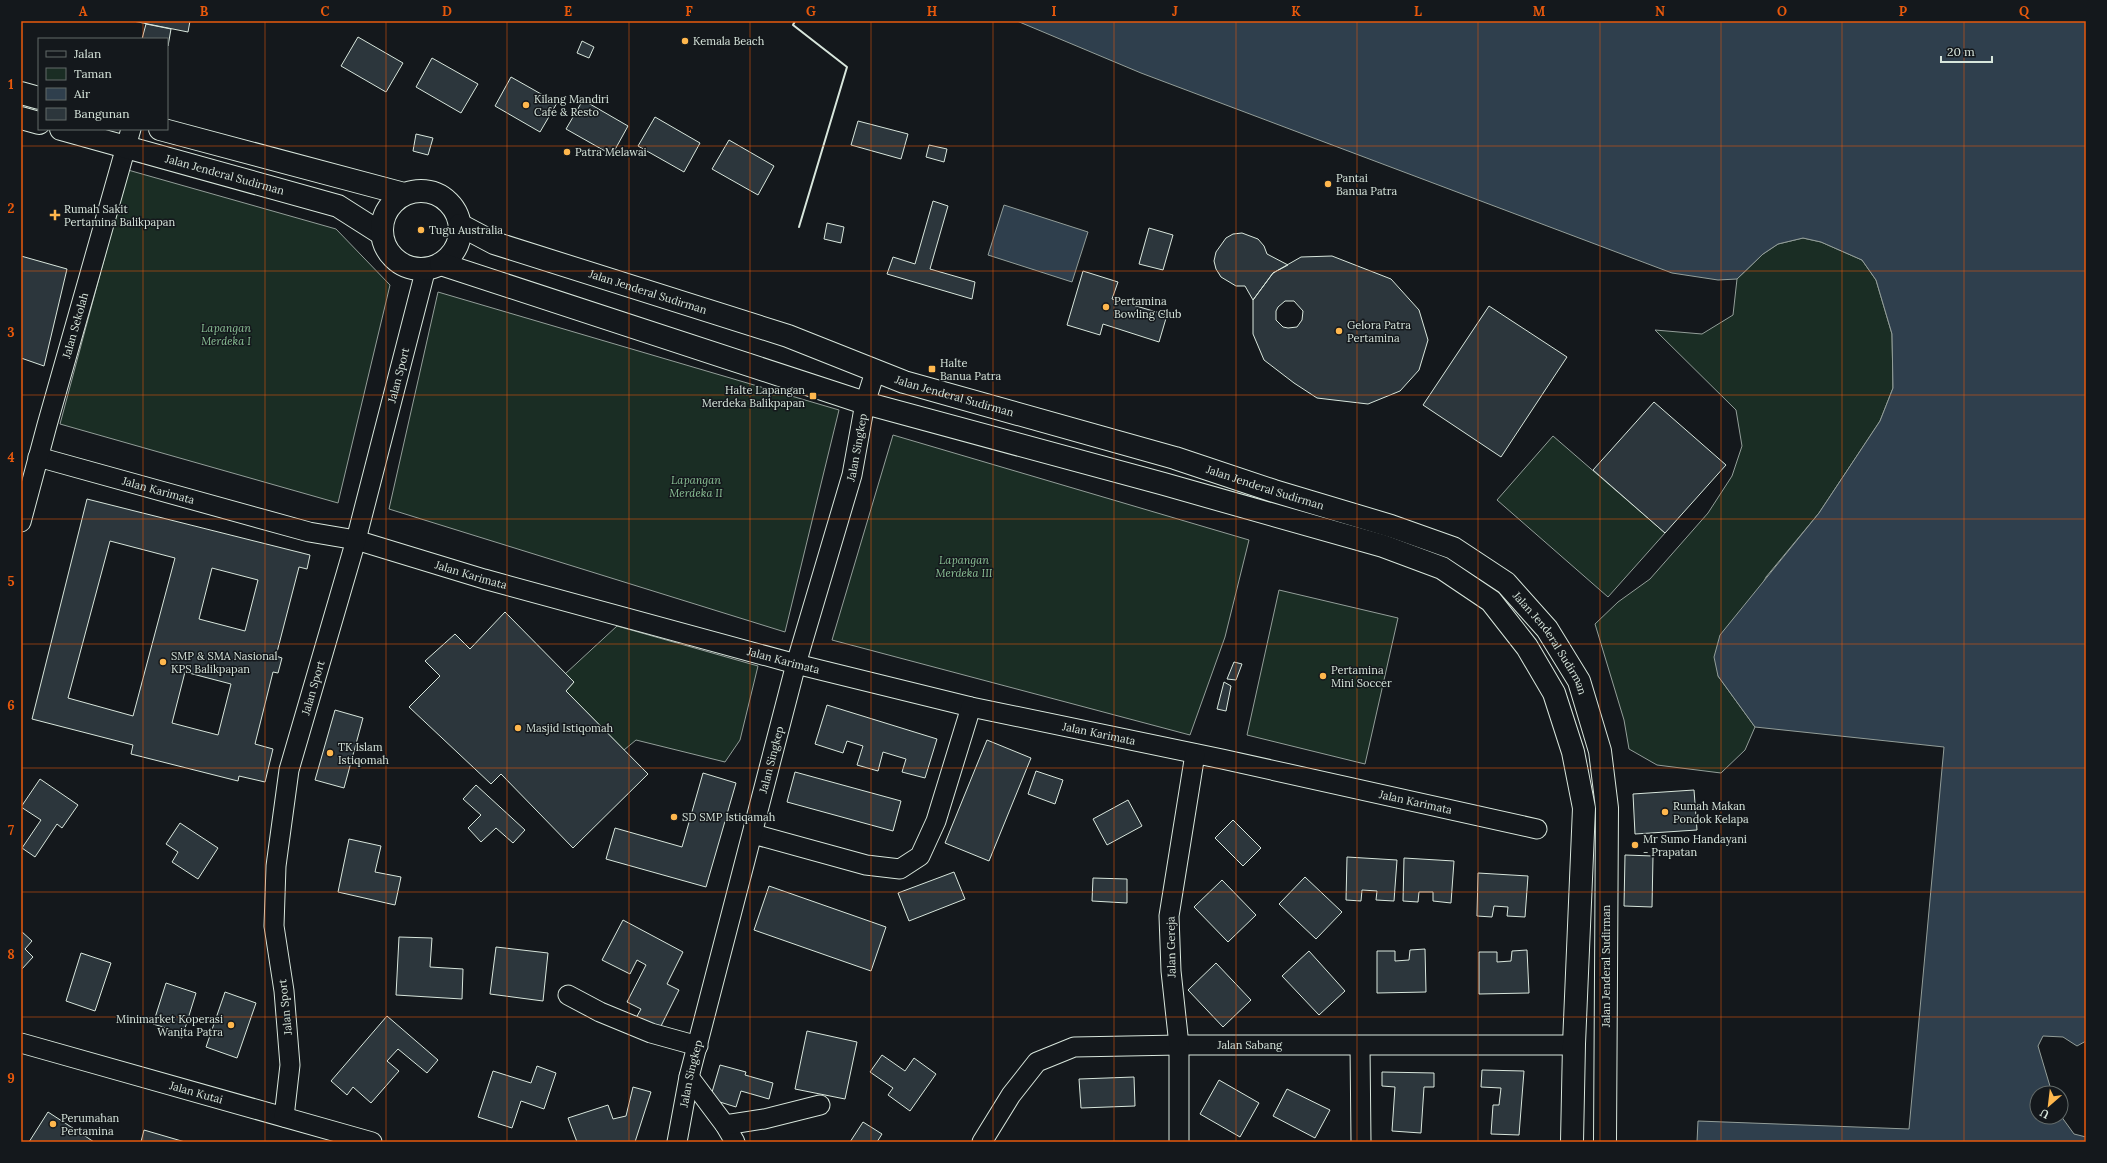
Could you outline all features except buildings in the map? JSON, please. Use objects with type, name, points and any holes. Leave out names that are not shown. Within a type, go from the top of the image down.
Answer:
[{"type":"highway","points":[[21,93],[38,98]]},
{"type":"highway","points":[[21,118],[38,123]]},
{"type":"highway","name":"Jalan Jenderal Sudirman","points":[[69,130],[129,138],[338,206],[382,234]]},
{"type":"highway","points":[[164,130],[404,194],[415,191],[428,191],[440,195],[449,202],[456,213],[460,225],[460,236],[456,247],[449,256],[433,266]]},
{"type":"highway","name":"Jalan Jenderal Sudirman","points":[[404,194],[394,201],[386,211],[382,222],[382,234],[385,246],[392,256],[402,264],[414,268],[433,266],[865,403],[1164,484],[1383,546],[1442,568],[1491,601],[1527,647],[1554,693],[1572,752],[1584,808],[1574,1044],[1572,1142]]},
{"type":"highway","name":"Jalan Jenderal Sudirman","points":[[460,225],[494,243],[788,336],[875,372],[1175,458],[1274,491],[1391,526],[1453,548],[1506,583],[1547,630],[1578,681],[1600,751],[1607,808],[1605,1142]]},
{"type":"street","name":"Jalan Sekolah","points":[[21,522],[38,457],[129,138]]},
{"type":"street","name":"Jalan Sport","points":[[284,1117],[290,1065],[284,991],[274,926],[276,866],[289,770],[356,540],[433,266]]},
{"type":"street","name":"Jalan Singkep","points":[[677,1142],[689,1077],[796,664],[852,475],[865,403],[875,372]]},
{"type":"street","name":"Jalan Karimata","points":[[38,457],[308,532],[356,540],[484,579],[796,664],[971,707],[1537,829]]},
{"type":"street","points":[[753,834],[866,865],[900,869],[920,856],[936,821],[971,707]]},
{"type":"street","name":"Jalan Gereja","points":[[1179,1142],[1179,1045],[1171,971],[1169,916],[1194,754]]},
{"type":"street","points":[[568,995],[600,1012],[651,1033],[698,1046]]},
{"type":"street","name":"Jalan Kutai","points":[[21,1043],[372,1142]]},
{"type":"street","name":"Jalan Sabang","points":[[982,1142],[1011,1095],[1037,1062],[1074,1047],[1179,1045],[1563,1045]]},
{"type":"street","points":[[1360,1046],[1361,1142]]},
{"type":"street","points":[[689,1077],[725,1125],[735,1142]]},
{"type":"street","points":[[725,1125],[764,1119],[820,1105]]},
{"type":"green space","name":"Lapangan Merdeka I","points":[[128,170],[336,229],[390,285],[338,503],[60,424]]},
{"type":"green space","points":[[1803,238],[1821,242],[1862,260],[1876,280],[1892,334],[1893,388],[1880,421],[1819,513],[1766,577],[1718,676],[1755,727],[1745,750],[1721,773],[1657,765],[1629,749],[1624,720],[1595,624],[1618,602],[1650,579],[1708,513],[1732,476],[1742,446],[1736,410],[1655,330],[1702,334],[1733,315],[1737,279],[1763,254],[1778,244]]},
{"type":"green space","name":"Lapangan Merdeka II","points":[[438,292],[839,410],[785,632],[389,509]]},
{"type":"green space","name":"Lapangan Merdeka III","points":[[893,435],[1249,540],[1225,637],[1190,735],[832,640]]},
{"type":"green space","points":[[1553,436],[1665,533],[1608,597],[1497,500]]},
{"type":"green space","name":"Pertamina Mini Soccer","points":[[1279,590],[1398,618],[1365,764],[1247,735]]},
{"type":"green space","points":[[617,626],[758,666],[740,740],[725,762],[636,740],[624,750],[566,691],[574,682],[565,674]]},
{"type":"water","points":[[1017,21],[2086,21],[2086,1041],[2077,1046],[2063,1037],[2043,1036],[2038,1046],[2050,1085],[2029,1085],[2029,1125],[2068,1125],[2074,1134],[2086,1137],[2086,1142],[1697,1142],[1698,1121],[1909,1129],[1944,747],[1755,727],[1718,676],[1714,657],[1720,635],[1819,513],[1880,421],[1893,388],[1892,334],[1876,280],[1862,260],[1821,242],[1803,238],[1778,244],[1763,254],[1737,279],[1718,280],[1672,273],[1141,73]]},
{"type":"water","points":[[1004,205],[1088,232],[1072,282],[988,255]]},
{"type":"wall","points":[[795,21],[793,25],[847,67],[799,227]]},
{"type":"place","name":"Kemala Beach","points":[[685,41]]},
{"type":"place","name":"Kilang Mandiri Cafe & Resto","points":[[526,105]]},
{"type":"place","name":"Patra Melawai","points":[[567,152]]},
{"type":"place","name":"Pantai Banua Patra","points":[[1328,184]]},
{"type":"place","name":"Rumah Sakit Pertamina Balikpapan","points":[[55,215]]},
{"type":"place","name":"Tugu Australia","points":[[421,230]]},
{"type":"place","name":"Pertamina Bowling Club","points":[[1106,307]]},
{"type":"place","name":"Gelora Patra Pertamina","points":[[1339,331]]},
{"type":"place","name":"Halte Banua Patra","points":[[932,369]]},
{"type":"place","name":"Halte Lapangan Merdeka Balikpapan","points":[[813,396]]},
{"type":"place","name":"SMP & SMA Nasional KPS Balikpapan","points":[[163,662]]},
{"type":"place","name":"Pertamina Mini Soccer","points":[[1323,676]]},
{"type":"place","name":"Masjid Istiqomah","points":[[518,728]]},
{"type":"place","name":"TK Islam Istiqomah","points":[[330,753]]},
{"type":"place","name":"Rumah Makan Pondok Kelapa","points":[[1665,812]]},
{"type":"place","name":"SD SMP Istiqamah","points":[[674,817]]},
{"type":"place","name":"Mr Sumo Handayani - Prapatan","points":[[1635,845]]},
{"type":"place","name":"Minimarket Koperasi Wanita Patra","points":[[231,1025]]},
{"type":"place","name":"Perumahan Pertamina","points":[[53,1124]]}]
